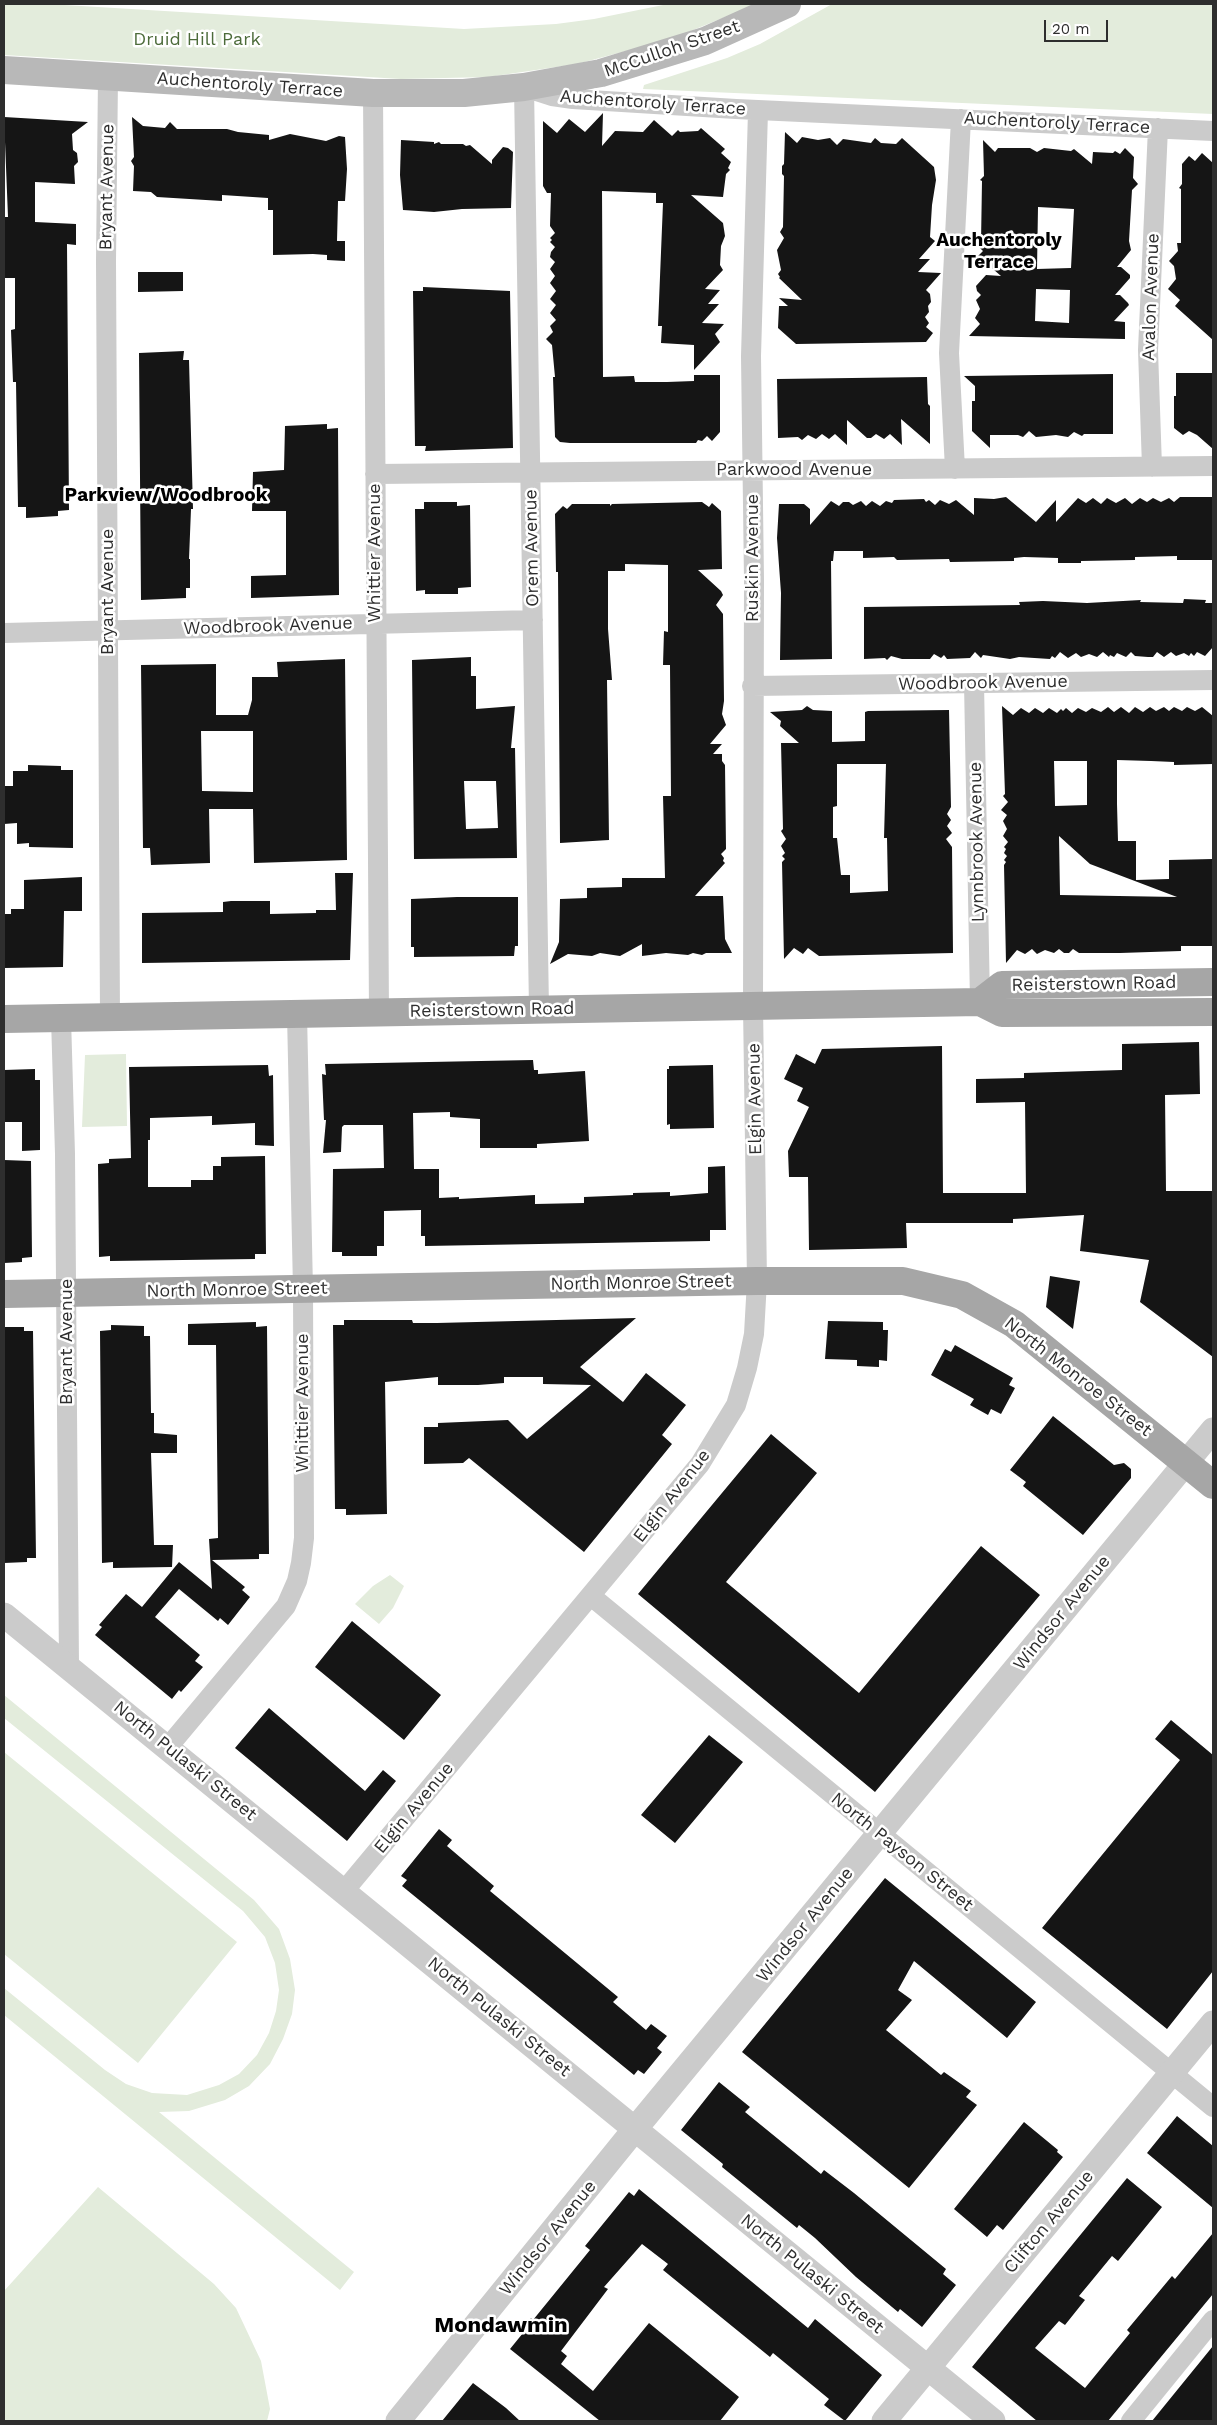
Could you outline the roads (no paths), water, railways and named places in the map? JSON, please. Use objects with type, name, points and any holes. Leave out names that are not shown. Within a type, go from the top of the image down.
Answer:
[{"type":"main road","name":"McCulloh Street","points":[[524,87],[600,74],[651,59],[705,41],[787,4]]},
{"type":"main road","name":"Auchentoroly Terrace","points":[[4,70],[373,93],[464,93],[524,87]]},
{"type":"main road","name":"Reisterstown Road","points":[[980,1002],[1002,985],[1213,982]]},
{"type":"main road","name":"Reisterstown Road","points":[[4,1019],[980,1002],[1002,1013],[1213,1012]]},
{"type":"main road","name":"North Monroe Street","points":[[4,1294],[757,1281],[903,1281],[962,1295],[1021,1329],[1213,1485]]},
{"type":"street","name":"Bryant Avenue","points":[[108,77],[106,251],[110,1017]]},
{"type":"street","name":"Auchentoroly Terrace","points":[[524,87],[552,96],[574,99],[758,111],[1213,130]]},
{"type":"street","name":"Orem Avenue","points":[[524,87],[539,1009]]},
{"type":"street","name":"Whittier Avenue","points":[[373,93],[379,1012]]},
{"type":"street","name":"Ruskin Avenue","points":[[753,1006],[752,686],[754,470],[751,356],[758,111]]},
{"type":"street","points":[[955,468],[949,353],[962,119]]},
{"type":"street","name":"Avalon Avenue","points":[[1152,466],[1148,350],[1158,128]]},
{"type":"street","name":"Parkwood Avenue","points":[[375,474],[1213,466]]},
{"type":"street","name":"Woodbrook Avenue","points":[[4,633],[533,620]]},
{"type":"street","name":"Woodbrook Avenue","points":[[752,686],[1213,680]]},
{"type":"street","name":"Lynnbrook Avenue","points":[[974,683],[980,1002]]},
{"type":"street","name":"Elgin Avenue","points":[[344,1891],[592,1596],[700,1464],[736,1405],[754,1334],[757,1281],[753,1006]]},
{"type":"street","name":"Whittier Avenue","points":[[168,1747],[286,1606],[297,1581],[304,1538],[297,1014]]},
{"type":"street","name":"Bryant Avenue","points":[[62,1018],[69,1666]]},
{"type":"street","name":"Windsor Avenue","points":[[398,2421],[635,2130],[1213,1430]]},
{"type":"street","name":"North Payson Street","points":[[592,1596],[1213,2108]]},
{"type":"street","name":"North Pulaski Street","points":[[4,1615],[69,1666],[992,2421]]},
{"type":"street","name":"Clifton Avenue","points":[[884,2421],[1213,2023]]},
{"type":"street","points":[[1131,2421],[1213,2320]]},
{"type":"district","name":"Auchentoroly Terrace","points":[[999,251]]},
{"type":"district","name":"Parkview/Woodbrook","points":[[166,495]]},
{"type":"district","name":"Mondawmin","points":[[501,2326]]},
{"type":"park label","name":"Druid Hill Park","points":[[197,40]]}]
